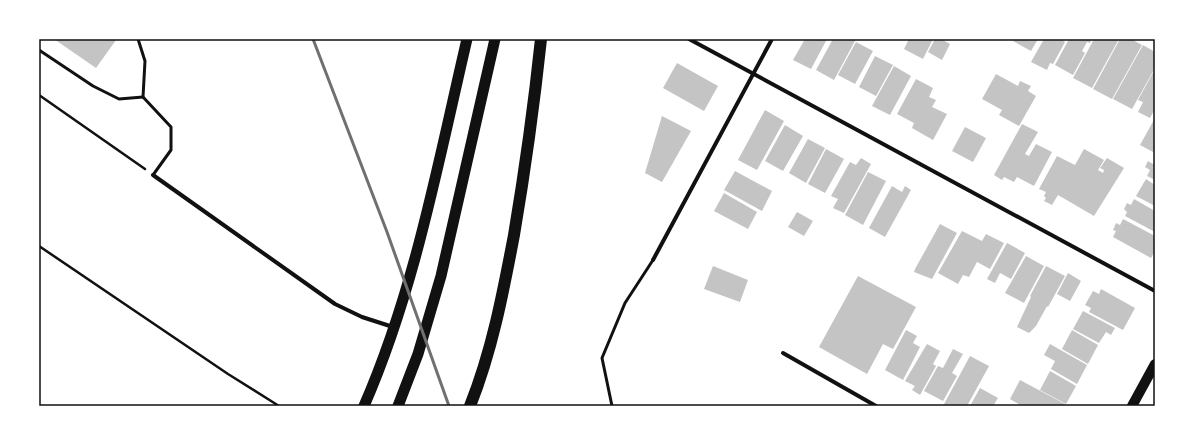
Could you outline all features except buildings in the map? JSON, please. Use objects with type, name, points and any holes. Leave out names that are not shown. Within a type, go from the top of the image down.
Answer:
[{"type":"highway","points":[[364,406],[395,328],[418,252],[466,39]]},
{"type":"highway","points":[[398,406],[428,322],[448,250],[454,218],[496,39]]},
{"type":"highway","points":[[470,406],[486,360],[498,312],[518,210],[541,39]]},
{"type":"main road","points":[[1132,406],[1155,364]]},
{"type":"street","points":[[689,39],[1155,291]]},
{"type":"street","points":[[653,260],[772,39]]},
{"type":"street","points":[[154,175],[335,304],[362,317],[395,328]]},
{"type":"street","points":[[783,354],[876,406]]},
{"type":"lane","points":[[138,39],[144,61],[143,97],[171,127],[171,150],[154,175]]},
{"type":"lane","points":[[39,50],[93,86],[119,99],[143,97]]},
{"type":"lane","points":[[612,406],[602,358],[625,303],[653,260]]},
{"type":"path","points":[[39,95],[154,175]]},
{"type":"path","points":[[39,246],[228,374],[279,406]]},
{"type":"railway","points":[[313,39],[387,232],[449,406]]}]
